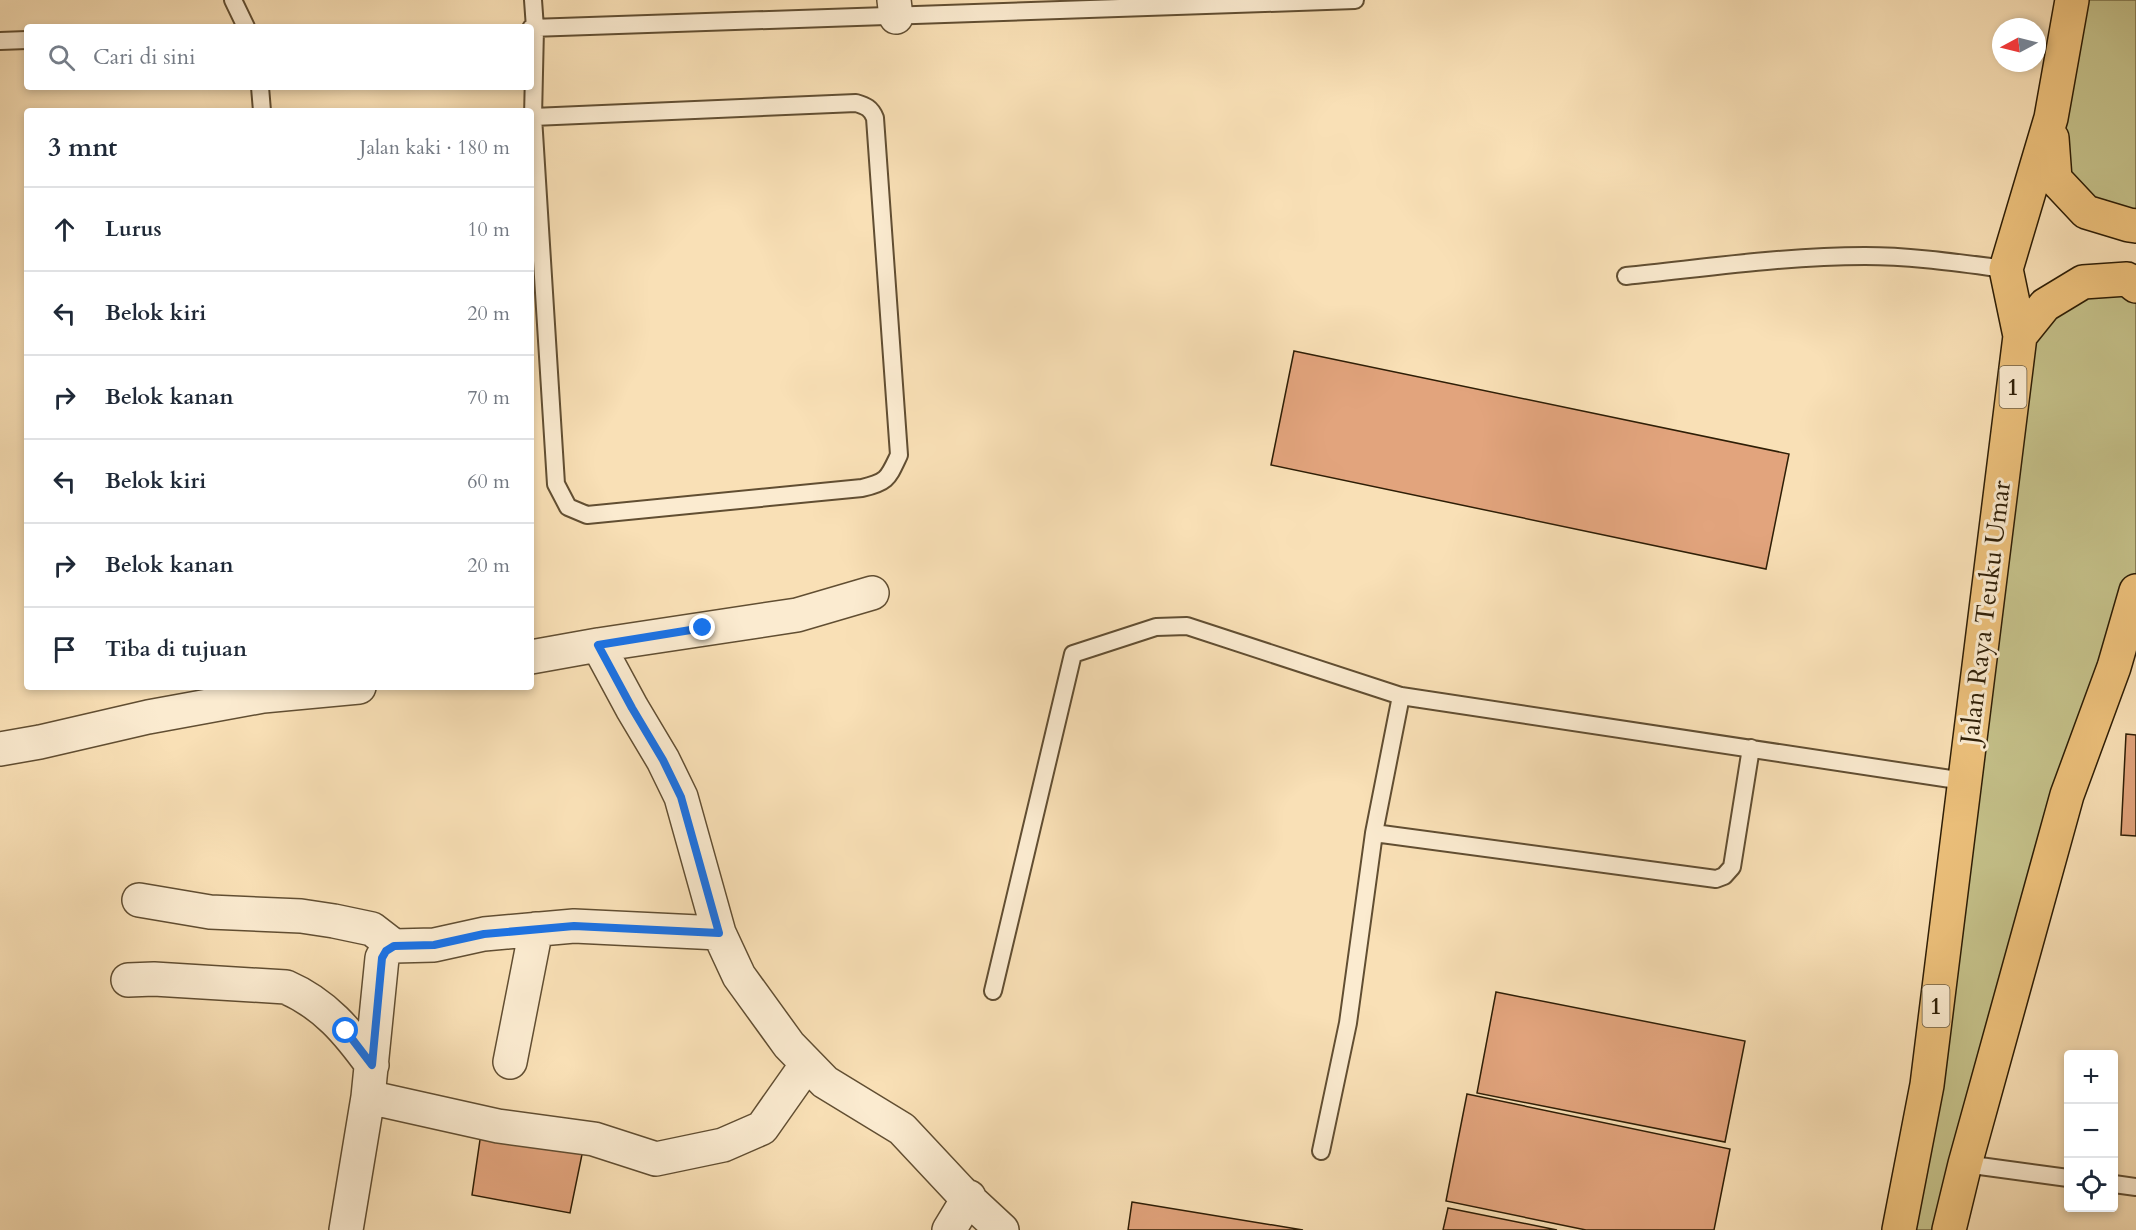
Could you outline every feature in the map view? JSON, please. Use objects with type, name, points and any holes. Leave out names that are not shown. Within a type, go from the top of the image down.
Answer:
[{"type":"highway","name":"Jalan Raya Teuku Umar","points":[[1899,1230],[1926,1085],[2019,336],[2006,269],[2051,118],[2072,0]]},
{"type":"highway","points":[[2051,118],[2055,179],[2085,212],[2136,226]]},
{"type":"highway","points":[[2019,336],[2045,305],[2083,282],[2127,279],[2136,286]]},
{"type":"highway","points":[[1949,1230],[1965,1164],[2067,795],[2114,667],[2136,591]]},
{"type":"street","points":[[534,656],[797,615],[872,593]]},
{"type":"street","points":[[598,645],[663,760],[681,797],[719,933],[739,976],[789,1045],[825,1082],[902,1129],[960,1191],[1002,1230]]},
{"type":"street","points":[[0,749],[148,717],[263,696],[327,690]]},
{"type":"street","points":[[140,900],[210,912],[301,916],[334,921],[372,929],[394,946]]},
{"type":"street","points":[[346,1230],[368,1097],[382,958],[386,951],[394,946],[434,945],[484,934],[574,926],[719,933]]},
{"type":"street","points":[[510,1062],[536,929]]},
{"type":"street","points":[[128,980],[154,979],[286,987],[303,994],[332,1016],[355,1041],[372,1065]]},
{"type":"street","points":[[368,1097],[498,1126],[594,1139],[656,1159],[723,1145],[762,1128],[807,1064]]},
{"type":"street","points":[[949,1230],[969,1197]]},
{"type":"lane","points":[[233,0],[245,24]]},
{"type":"lane","points":[[533,0],[533,24]]},
{"type":"lane","points":[[534,28],[895,8],[1355,0]]},
{"type":"lane","points":[[0,41],[24,40]]},
{"type":"lane","points":[[260,90],[262,108]]},
{"type":"lane","points":[[532,90],[532,108]]},
{"type":"lane","points":[[534,117],[856,103],[872,111],[875,118],[899,455],[890,474],[881,483],[862,488],[587,516],[568,507],[556,484],[534,148]]},
{"type":"lane","points":[[1626,276],[1799,258],[1864,256],[1940,260],[2006,269]]},
{"type":"lane","points":[[993,991],[1073,654],[1156,627],[1187,626],[1401,696],[1964,781]]},
{"type":"lane","points":[[1322,1151],[1348,1023],[1374,833],[1401,696]]},
{"type":"lane","points":[[1374,833],[1716,879],[1724,876],[1732,867],[1751,748]]},
{"type":"lane","points":[[1965,1164],[2064,1177]]},
{"type":"lane","points":[[2118,1185],[2136,1187]]},
{"type":"shaded area","points":[[2072,0],[2136,0],[2136,226],[2055,179]]},
{"type":"shaded area","points":[[2136,286],[2136,591],[1949,1230],[1899,1230],[2020,336],[2045,305]]},
{"type":"building","points":[[1294,351],[1789,454],[1766,569],[1271,465]]},
{"type":"building","points":[[2126,734],[2136,735],[2136,836],[2121,835]]},
{"type":"building","points":[[1496,992],[1745,1041],[1725,1142],[1477,1093]]},
{"type":"building","points":[[1467,1094],[1730,1149],[1714,1230],[1586,1230],[1446,1201]]},
{"type":"building","points":[[482,1126],[585,1140],[570,1213],[472,1195]]},
{"type":"building","points":[[1132,1202],[1303,1230],[1128,1230]]},
{"type":"building","points":[[1448,1208],[1557,1230],[1443,1230]]},
{"type":"route","points":[[346,1031],[372,1065],[382,958],[386,951],[394,946],[434,945],[484,934],[574,926],[719,933],[681,797],[663,760],[598,645],[703,628]]}]
